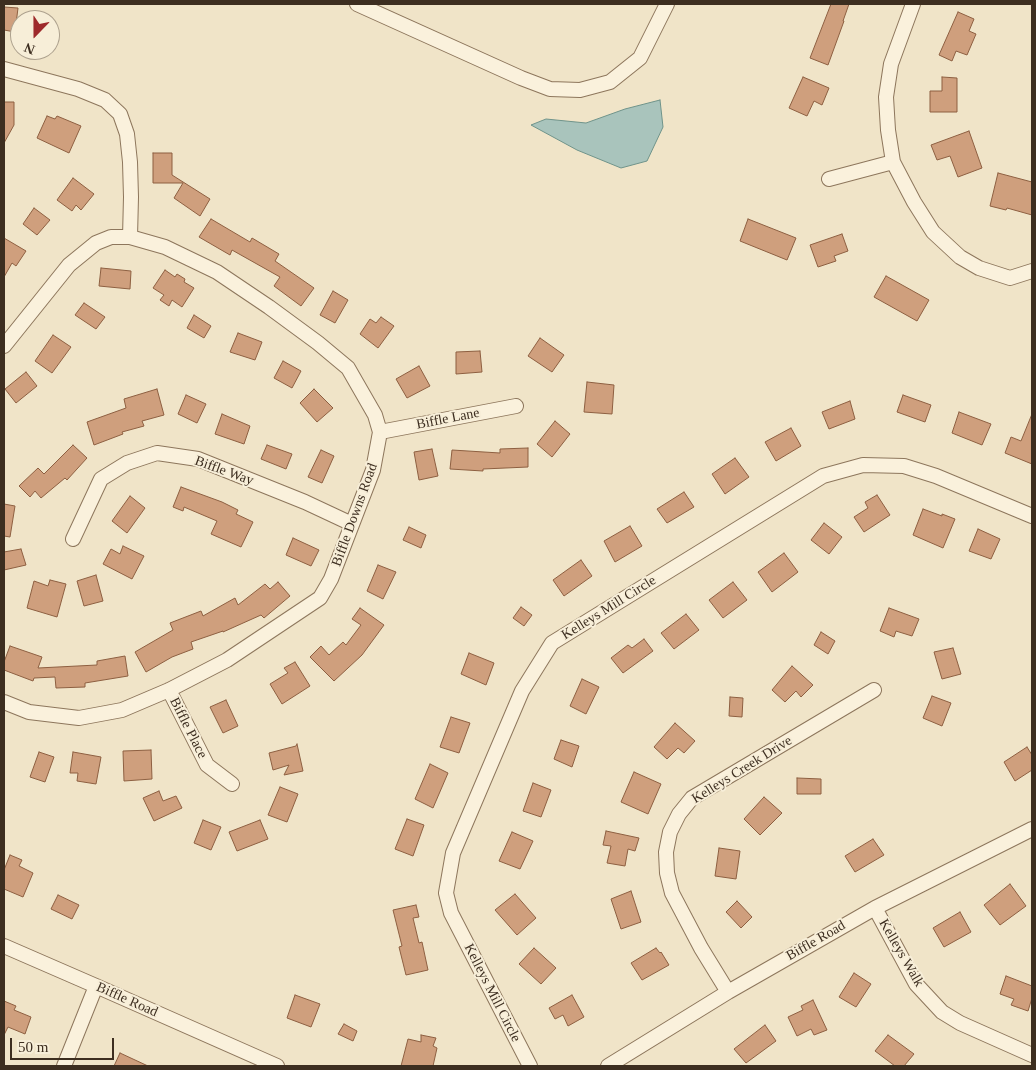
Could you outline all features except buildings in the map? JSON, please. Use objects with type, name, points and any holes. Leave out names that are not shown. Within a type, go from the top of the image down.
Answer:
[{"type":"street","points":[[357,4],[521,78],[550,89],[580,90],[610,82],[640,58],[667,4]]},
{"type":"street","points":[[913,4],[891,64],[886,97],[888,130],[893,162],[914,202],[933,232],[960,256],[979,268],[1010,278],[1032,271]]},
{"type":"street","points":[[4,69],[78,89],[106,100],[120,114],[127,134],[130,162],[130,237]]},
{"type":"street","points":[[829,179],[893,162]]},
{"type":"street","points":[[4,346],[69,265],[96,243],[111,237],[130,237],[165,247],[217,272],[318,342],[348,368],[375,415],[380,432]]},
{"type":"street","name":"Biffle Lane","points":[[380,432],[516,406]]},
{"type":"street","name":"Biffle Downs Road","points":[[4,702],[29,712],[78,718],[122,710],[169,690],[227,660],[320,598],[331,579],[373,470],[380,432]]},
{"type":"street","name":"Biffle Way","points":[[73,538],[101,479],[127,462],[156,453],[198,459],[305,502],[352,524]]},
{"type":"street","name":"Kelleys Mill Circle","points":[[530,1066],[451,913],[446,893],[453,853],[522,691],[552,643],[823,476],[863,465],[904,466],[936,476],[1032,516]]},
{"type":"street","name":"Biffle Place","points":[[169,690],[208,765],[232,784]]},
{"type":"street","name":"Kelleys Creek Drive","points":[[728,992],[672,893],[667,873],[666,852],[670,832],[679,814],[692,798],[874,690]]},
{"type":"street","name":"Biffle Road","points":[[608,1066],[728,992],[875,908],[1032,829]]},
{"type":"street","name":"Kelleys Walk","points":[[875,908],[916,984],[942,1012],[960,1023],[1032,1055]]},
{"type":"street","name":"Biffle Road","points":[[4,946],[277,1066]]},
{"type":"street","points":[[64,1066],[96,986]]},
{"type":"water","points":[[660,100],[663,127],[647,161],[621,168],[577,150],[531,125],[546,119],[586,123],[625,109]]}]
